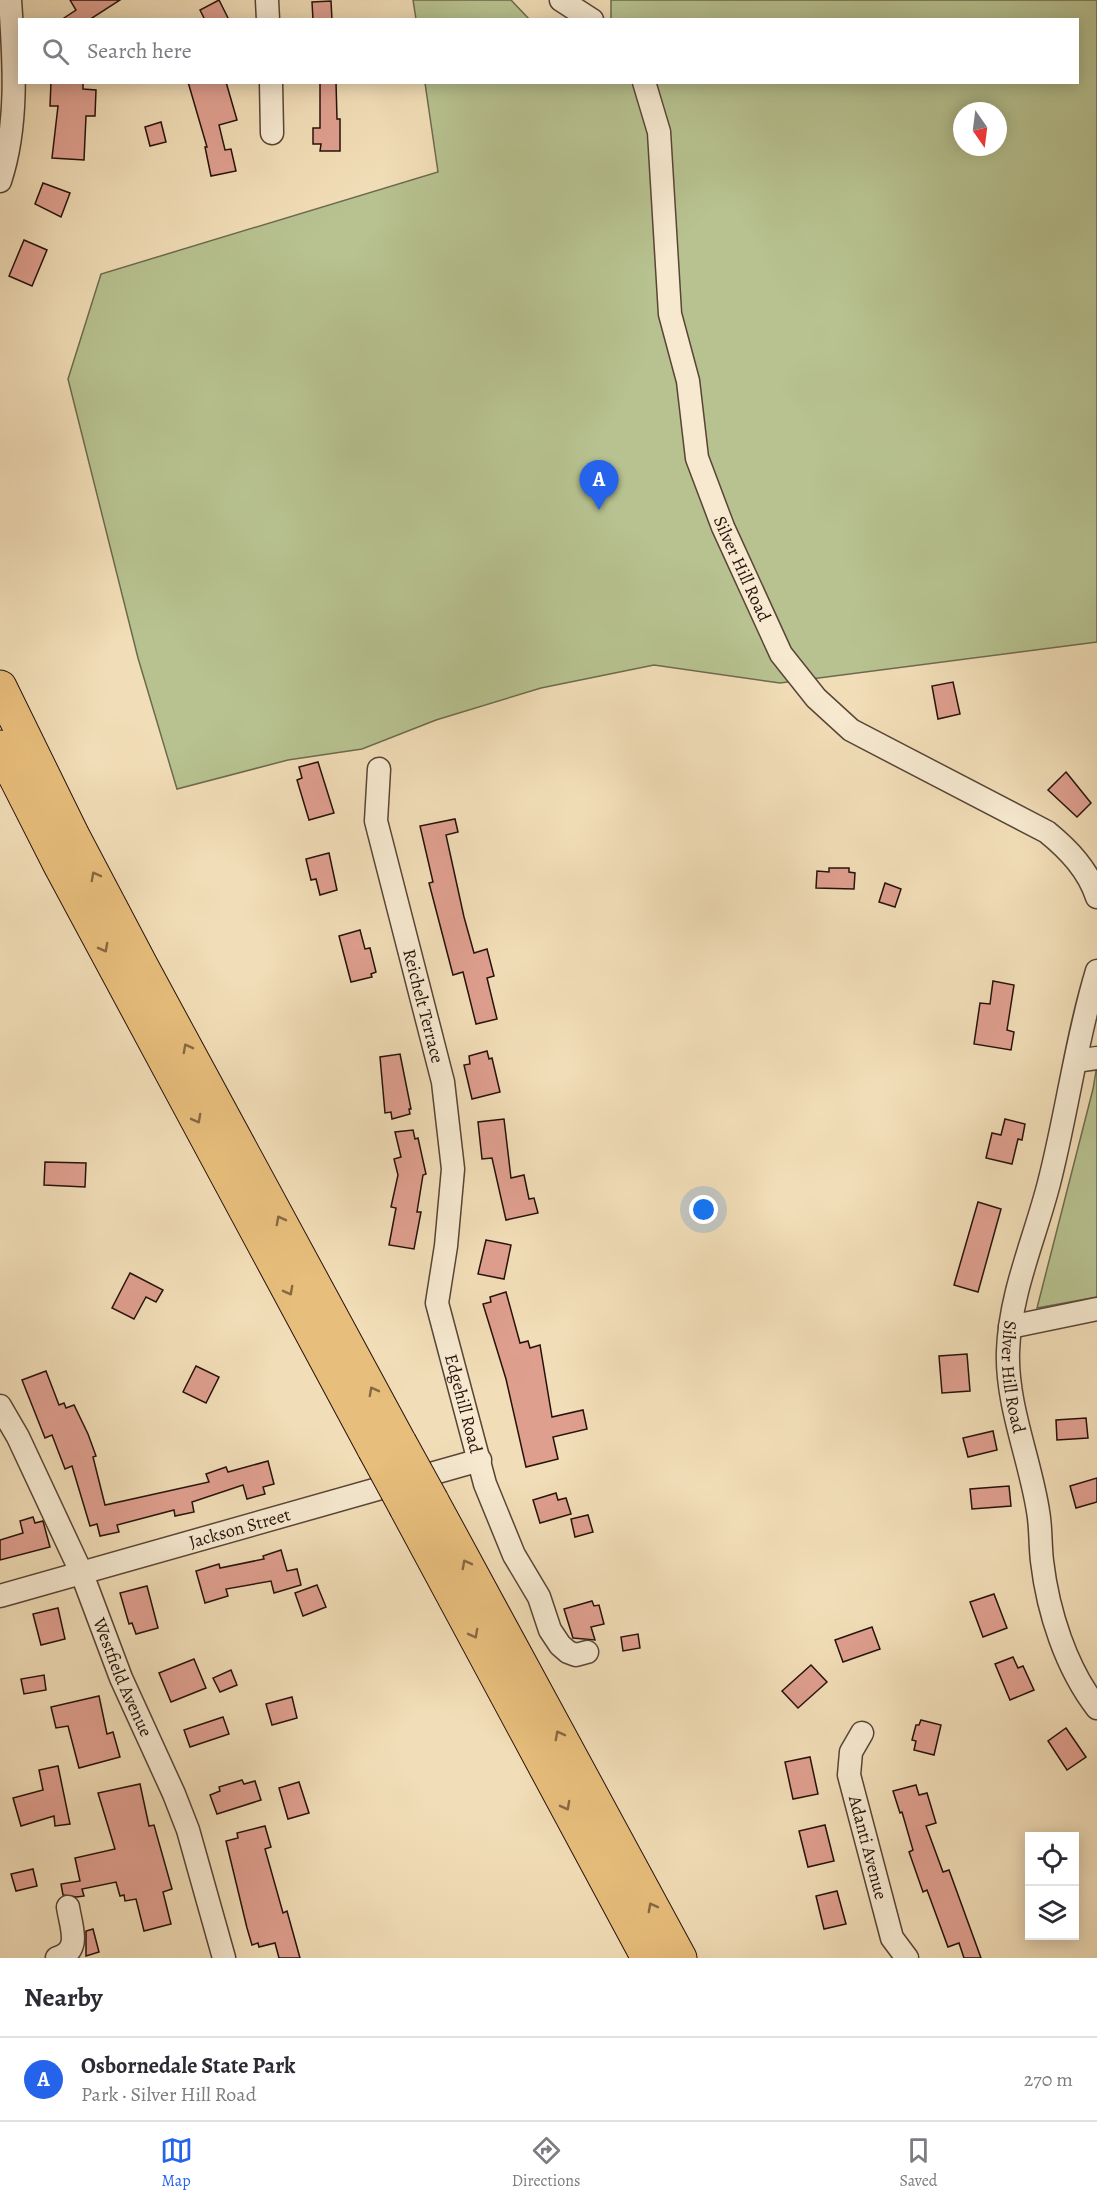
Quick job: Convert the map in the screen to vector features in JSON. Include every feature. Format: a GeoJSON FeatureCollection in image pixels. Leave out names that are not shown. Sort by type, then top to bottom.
{"type":"FeatureCollection","features":[{"type":"Feature","properties":{"kind":"highway"},"geometry":{"type":"LineString","coordinates":[[0,687],[94,876],[387,1446]]}},
{"type":"Feature","properties":{"kind":"highway"},"geometry":{"type":"LineString","coordinates":[[0,747],[61,867],[419,1505],[680,1958]]}},
{"type":"Feature","properties":{"kind":"highway"},"geometry":{"type":"LineString","coordinates":[[0,780],[61,867]]}},
{"type":"Feature","properties":{"kind":"highway"},"geometry":{"type":"LineString","coordinates":[[419,1505],[648,1958]]}},
{"type":"Feature","properties":{"kind":"street"},"geometry":{"type":"LineString","coordinates":[[0,181],[9,142],[14,78],[10,0]]}},
{"type":"Feature","properties":{"kind":"street"},"geometry":{"type":"LineString","coordinates":[[267,0],[268,18]]}},
{"type":"Feature","properties":{"kind":"street"},"geometry":{"type":"LineString","coordinates":[[561,0],[589,18]]}},
{"type":"Feature","properties":{"kind":"street"},"geometry":{"type":"LineString","coordinates":[[271,84],[272,133]]}},
{"type":"Feature","properties":{"kind":"street","name":"Silver Hill Road"},"geometry":{"type":"LineString","coordinates":[[645,84],[659,132],[670,314],[688,381],[697,458],[723,527],[781,654],[816,698],[851,730],[1047,832],[1067,849],[1085,871],[1097,897]]}},
{"type":"Feature","properties":{"kind":"street","name":"Reichelt Terrace"},"geometry":{"type":"LineString","coordinates":[[379,769],[376,821],[443,1082],[453,1170],[446,1246]]}},
{"type":"Feature","properties":{"kind":"street","name":"Silver Hill Road"},"geometry":{"type":"LineString","coordinates":[[1097,970],[1088,1002],[1087,1060],[1023,1267],[1010,1327],[1009,1373],[1039,1512],[1042,1561],[1048,1592],[1071,1666],[1084,1692],[1097,1708]]}},
{"type":"Feature","properties":{"kind":"street","name":"Edgehill Road"},"geometry":{"type":"LineString","coordinates":[[446,1246],[437,1303],[485,1484],[514,1555],[539,1597],[550,1630],[568,1652],[576,1655],[586,1652]]}},
{"type":"Feature","properties":{"kind":"street"},"geometry":{"type":"LineString","coordinates":[[1010,1327],[1097,1309]]}},
{"type":"Feature","properties":{"kind":"street","name":"Westfield Avenue"},"geometry":{"type":"LineString","coordinates":[[0,1406],[18,1437],[82,1574],[121,1678],[174,1794],[188,1830],[224,1958]]}},
{"type":"Feature","properties":{"kind":"street","name":"Jackson Street"},"geometry":{"type":"LineString","coordinates":[[0,1596],[480,1460]]}},
{"type":"Feature","properties":{"kind":"street","name":"Adanti Avenue"},"geometry":{"type":"LineString","coordinates":[[862,1733],[851,1752],[849,1775],[892,1938],[907,1958]]}},
{"type":"Feature","properties":{"kind":"street"},"geometry":{"type":"LineString","coordinates":[[57,1958],[67,1955],[74,1941],[68,1907]]}},
{"type":"Feature","properties":{"kind":"green space"},"geometry":{"type":"Polygon","coordinates":[[[413,0],[511,0],[528,18],[416,18],[413,0]]]}},
{"type":"Feature","properties":{"kind":"green space"},"geometry":{"type":"Polygon","coordinates":[[[611,0],[1097,0],[1097,642],[780,683],[654,665],[541,688],[436,720],[362,749],[288,760],[177,789],[138,658],[68,379],[101,274],[438,172],[425,84],[1079,84],[1079,18],[611,18],[611,0]]]}},
{"type":"Feature","properties":{"kind":"green space"},"geometry":{"type":"Polygon","coordinates":[[[1097,1065],[1097,1297],[1037,1308],[1093,1089],[1097,1065]]]}},
{"type":"Feature","properties":{"kind":"building"},"geometry":{"type":"Polygon","coordinates":[[[70,0],[120,0],[92,18],[64,18],[76,10],[70,0]]]}},
{"type":"Feature","properties":{"kind":"building"},"geometry":{"type":"Polygon","coordinates":[[[219,0],[228,18],[204,18],[200,10],[219,0]]]}},
{"type":"Feature","properties":{"kind":"building"},"geometry":{"type":"Polygon","coordinates":[[[331,1],[332,18],[313,18],[312,2],[331,1]]]}},
{"type":"Feature","properties":{"kind":"building"},"geometry":{"type":"Polygon","coordinates":[[[51,84],[83,84],[83,89],[96,90],[95,116],[86,116],[84,160],[52,158],[58,106],[50,106],[51,84]]]}},
{"type":"Feature","properties":{"kind":"building"},"geometry":{"type":"Polygon","coordinates":[[[189,84],[227,84],[237,120],[219,125],[225,150],[231,149],[236,171],[211,176],[205,147],[207,147],[189,84]]]}},
{"type":"Feature","properties":{"kind":"building"},"geometry":{"type":"Polygon","coordinates":[[[320,84],[336,84],[337,119],[340,119],[340,151],[320,151],[321,144],[313,144],[313,128],[320,128],[320,84]]]}},
{"type":"Feature","properties":{"kind":"building"},"geometry":{"type":"Polygon","coordinates":[[[161,122],[166,142],[150,146],[145,127],[161,122]]]}},
{"type":"Feature","properties":{"kind":"building"},"geometry":{"type":"Polygon","coordinates":[[[43,183],[70,193],[61,217],[35,204],[43,183]]]}},
{"type":"Feature","properties":{"kind":"building"},"geometry":{"type":"Polygon","coordinates":[[[24,240],[47,250],[32,286],[9,276],[24,240]]]}},
{"type":"Feature","properties":{"kind":"building"},"geometry":{"type":"Polygon","coordinates":[[[953,682],[960,714],[938,719],[932,686],[953,682]]]}},
{"type":"Feature","properties":{"kind":"building"},"geometry":{"type":"Polygon","coordinates":[[[318,762],[334,813],[309,820],[297,780],[302,778],[299,767],[318,762]]]}},
{"type":"Feature","properties":{"kind":"building"},"geometry":{"type":"Polygon","coordinates":[[[1066,772],[1091,803],[1077,817],[1048,790],[1066,772]]]}},
{"type":"Feature","properties":{"kind":"building"},"geometry":{"type":"Polygon","coordinates":[[[455,819],[458,832],[446,835],[464,917],[474,953],[487,949],[494,976],[487,978],[497,1019],[476,1024],[463,972],[453,975],[429,883],[433,882],[420,826],[455,819]]]}},
{"type":"Feature","properties":{"kind":"building"},"geometry":{"type":"Polygon","coordinates":[[[329,853],[337,890],[320,895],[316,879],[311,880],[306,859],[329,853]]]}},
{"type":"Feature","properties":{"kind":"building"},"geometry":{"type":"Polygon","coordinates":[[[829,868],[849,868],[849,872],[855,873],[854,889],[816,888],[817,871],[829,872],[829,868]]]}},
{"type":"Feature","properties":{"kind":"building"},"geometry":{"type":"Polygon","coordinates":[[[885,883],[901,889],[895,907],[879,902],[885,883]]]}},
{"type":"Feature","properties":{"kind":"building"},"geometry":{"type":"Polygon","coordinates":[[[360,930],[365,949],[370,948],[376,972],[371,974],[372,977],[351,982],[339,936],[360,930]]]}},
{"type":"Feature","properties":{"kind":"building"},"geometry":{"type":"Polygon","coordinates":[[[993,981],[1014,985],[1007,1030],[1014,1032],[1011,1050],[974,1044],[980,1003],[990,1004],[993,981]]]}},
{"type":"Feature","properties":{"kind":"building"},"geometry":{"type":"Polygon","coordinates":[[[487,1051],[489,1059],[492,1058],[500,1092],[472,1099],[464,1065],[470,1064],[469,1056],[487,1051]]]}},
{"type":"Feature","properties":{"kind":"building"},"geometry":{"type":"Polygon","coordinates":[[[400,1054],[411,1109],[409,1109],[410,1114],[392,1119],[391,1112],[385,1113],[380,1057],[400,1054]]]}},
{"type":"Feature","properties":{"kind":"building"},"geometry":{"type":"Polygon","coordinates":[[[504,1119],[511,1178],[524,1175],[529,1199],[534,1198],[538,1213],[506,1220],[492,1158],[482,1159],[478,1122],[504,1119]]]}},
{"type":"Feature","properties":{"kind":"building"},"geometry":{"type":"Polygon","coordinates":[[[1005,1119],[1025,1124],[1022,1140],[1018,1139],[1012,1164],[986,1158],[992,1133],[1001,1135],[1005,1119]]]}},
{"type":"Feature","properties":{"kind":"building"},"geometry":{"type":"Polygon","coordinates":[[[413,1130],[415,1139],[418,1138],[426,1174],[423,1175],[417,1212],[421,1212],[414,1249],[389,1245],[396,1208],[391,1207],[398,1175],[394,1159],[401,1157],[395,1132],[413,1130]]]}},
{"type":"Feature","properties":{"kind":"building"},"geometry":{"type":"Polygon","coordinates":[[[45,1162],[86,1163],[85,1187],[44,1185],[45,1162]]]}},
{"type":"Feature","properties":{"kind":"building"},"geometry":{"type":"Polygon","coordinates":[[[978,1202],[1001,1209],[978,1292],[954,1285],[978,1202]]]}},
{"type":"Feature","properties":{"kind":"building"},"geometry":{"type":"Polygon","coordinates":[[[486,1240],[511,1245],[504,1279],[478,1274],[486,1240]]]}},
{"type":"Feature","properties":{"kind":"building"},"geometry":{"type":"Polygon","coordinates":[[[130,1273],[163,1290],[156,1302],[146,1297],[134,1319],[112,1308],[130,1273]]]}},
{"type":"Feature","properties":{"kind":"building"},"geometry":{"type":"Polygon","coordinates":[[[506,1292],[520,1343],[528,1341],[530,1348],[540,1345],[552,1417],[583,1410],[587,1429],[553,1437],[558,1459],[526,1467],[506,1379],[483,1304],[491,1302],[490,1297],[506,1292]]]}},
{"type":"Feature","properties":{"kind":"building"},"geometry":{"type":"Polygon","coordinates":[[[967,1354],[970,1391],[942,1393],[939,1356],[967,1354]]]}},
{"type":"Feature","properties":{"kind":"building"},"geometry":{"type":"Polygon","coordinates":[[[196,1366],[219,1377],[206,1403],[183,1392],[196,1366]]]}},
{"type":"Feature","properties":{"kind":"building"},"geometry":{"type":"Polygon","coordinates":[[[46,1371],[59,1405],[64,1403],[66,1408],[74,1405],[88,1434],[96,1456],[93,1457],[105,1505],[209,1482],[206,1474],[226,1467],[228,1472],[268,1461],[274,1484],[263,1487],[265,1494],[247,1499],[243,1485],[192,1502],[194,1512],[175,1516],[174,1510],[117,1525],[119,1532],[100,1536],[97,1524],[90,1526],[72,1466],[65,1469],[52,1435],[45,1438],[22,1380],[46,1371]]]}},
{"type":"Feature","properties":{"kind":"building"},"geometry":{"type":"Polygon","coordinates":[[[1086,1418],[1088,1438],[1057,1440],[1056,1420],[1086,1418]]]}},
{"type":"Feature","properties":{"kind":"building"},"geometry":{"type":"Polygon","coordinates":[[[993,1431],[997,1450],[968,1457],[963,1438],[993,1431]]]}},
{"type":"Feature","properties":{"kind":"building"},"geometry":{"type":"Polygon","coordinates":[[[1097,1478],[1097,1502],[1076,1508],[1070,1486],[1097,1478]]]}},
{"type":"Feature","properties":{"kind":"building"},"geometry":{"type":"Polygon","coordinates":[[[1009,1486],[1011,1506],[972,1509],[970,1489],[1009,1486]]]}},
{"type":"Feature","properties":{"kind":"building"},"geometry":{"type":"Polygon","coordinates":[[[556,1493],[558,1500],[566,1498],[571,1514],[540,1523],[533,1500],[556,1493]]]}},
{"type":"Feature","properties":{"kind":"building"},"geometry":{"type":"Polygon","coordinates":[[[588,1515],[593,1532],[575,1537],[571,1519],[588,1515]]]}},
{"type":"Feature","properties":{"kind":"building"},"geometry":{"type":"Polygon","coordinates":[[[33,1517],[35,1523],[43,1521],[50,1547],[0,1560],[0,1540],[23,1533],[20,1521],[33,1517]]]}},
{"type":"Feature","properties":{"kind":"building"},"geometry":{"type":"Polygon","coordinates":[[[281,1550],[287,1571],[297,1569],[301,1585],[274,1593],[271,1581],[226,1589],[228,1596],[205,1603],[196,1571],[219,1564],[220,1568],[264,1559],[263,1556],[281,1550]]]}},
{"type":"Feature","properties":{"kind":"building"},"geometry":{"type":"Polygon","coordinates":[[[317,1585],[326,1607],[303,1616],[295,1593],[317,1585]]]}},
{"type":"Feature","properties":{"kind":"building"},"geometry":{"type":"Polygon","coordinates":[[[147,1586],[158,1628],[136,1634],[132,1623],[129,1624],[120,1593],[147,1586]]]}},
{"type":"Feature","properties":{"kind":"building"},"geometry":{"type":"Polygon","coordinates":[[[994,1594],[1007,1628],[983,1637],[970,1602],[994,1594]]]}},
{"type":"Feature","properties":{"kind":"building"},"geometry":{"type":"Polygon","coordinates":[[[592,1601],[594,1606],[599,1605],[604,1624],[591,1627],[595,1640],[573,1638],[564,1609],[592,1601]]]}},
{"type":"Feature","properties":{"kind":"building"},"geometry":{"type":"Polygon","coordinates":[[[58,1608],[65,1639],[41,1645],[33,1614],[58,1608]]]}},
{"type":"Feature","properties":{"kind":"building"},"geometry":{"type":"Polygon","coordinates":[[[872,1627],[880,1649],[843,1662],[835,1640],[872,1627]]]}},
{"type":"Feature","properties":{"kind":"building"},"geometry":{"type":"Polygon","coordinates":[[[638,1634],[640,1648],[623,1651],[621,1637],[638,1634]]]}},
{"type":"Feature","properties":{"kind":"building"},"geometry":{"type":"Polygon","coordinates":[[[1013,1657],[1018,1668],[1023,1666],[1034,1690],[1010,1700],[995,1664],[1013,1657]]]}},
{"type":"Feature","properties":{"kind":"building"},"geometry":{"type":"Polygon","coordinates":[[[194,1659],[206,1688],[171,1702],[159,1673],[194,1659]]]}},
{"type":"Feature","properties":{"kind":"building"},"geometry":{"type":"Polygon","coordinates":[[[811,1665],[827,1682],[798,1708],[782,1691],[811,1665]]]}},
{"type":"Feature","properties":{"kind":"building"},"geometry":{"type":"Polygon","coordinates":[[[231,1670],[237,1685],[220,1692],[213,1678],[231,1670]]]}},
{"type":"Feature","properties":{"kind":"building"},"geometry":{"type":"Polygon","coordinates":[[[44,1675],[46,1690],[24,1694],[21,1679],[44,1675]]]}},
{"type":"Feature","properties":{"kind":"building"},"geometry":{"type":"Polygon","coordinates":[[[99,1696],[107,1734],[113,1732],[120,1757],[79,1768],[68,1726],[56,1728],[51,1707],[99,1696]]]}},
{"type":"Feature","properties":{"kind":"building"},"geometry":{"type":"Polygon","coordinates":[[[292,1697],[297,1718],[272,1725],[266,1704],[292,1697]]]}},
{"type":"Feature","properties":{"kind":"building"},"geometry":{"type":"Polygon","coordinates":[[[223,1717],[229,1734],[190,1747],[184,1730],[223,1717]]]}},
{"type":"Feature","properties":{"kind":"building"},"geometry":{"type":"Polygon","coordinates":[[[921,1720],[941,1725],[934,1755],[914,1750],[916,1741],[912,1740],[916,1725],[919,1725],[921,1720]]]}},
{"type":"Feature","properties":{"kind":"building"},"geometry":{"type":"Polygon","coordinates":[[[1066,1728],[1086,1757],[1067,1770],[1048,1741],[1066,1728]]]}},
{"type":"Feature","properties":{"kind":"building"},"geometry":{"type":"Polygon","coordinates":[[[810,1757],[818,1794],[793,1799],[785,1762],[810,1757]]]}},
{"type":"Feature","properties":{"kind":"building"},"geometry":{"type":"Polygon","coordinates":[[[58,1766],[70,1824],[55,1826],[54,1816],[21,1826],[13,1798],[43,1790],[39,1770],[58,1766]]]}},
{"type":"Feature","properties":{"kind":"building"},"geometry":{"type":"Polygon","coordinates":[[[242,1780],[244,1784],[255,1781],[261,1800],[217,1814],[210,1795],[220,1791],[219,1787],[242,1780]]]}},
{"type":"Feature","properties":{"kind":"building"},"geometry":{"type":"Polygon","coordinates":[[[299,1782],[309,1813],[288,1819],[279,1788],[299,1782]]]}},
{"type":"Feature","properties":{"kind":"building"},"geometry":{"type":"Polygon","coordinates":[[[140,1784],[149,1826],[154,1825],[172,1889],[163,1892],[171,1924],[144,1931],[136,1899],[125,1901],[124,1895],[120,1896],[116,1882],[82,1889],[84,1896],[77,1897],[63,1895],[61,1884],[80,1881],[75,1858],[115,1849],[98,1793],[140,1784]]]}},
{"type":"Feature","properties":{"kind":"building"},"geometry":{"type":"Polygon","coordinates":[[[916,1785],[919,1795],[927,1793],[936,1823],[926,1826],[943,1872],[949,1870],[981,1958],[964,1958],[959,1943],[948,1947],[927,1890],[923,1892],[909,1852],[913,1850],[902,1812],[900,1813],[893,1791],[916,1785]]]}},
{"type":"Feature","properties":{"kind":"building"},"geometry":{"type":"Polygon","coordinates":[[[825,1825],[834,1861],[808,1867],[799,1831],[825,1825]]]}},
{"type":"Feature","properties":{"kind":"building"},"geometry":{"type":"Polygon","coordinates":[[[265,1826],[271,1847],[265,1849],[283,1913],[287,1911],[300,1958],[279,1958],[275,1943],[259,1947],[258,1943],[252,1945],[247,1928],[226,1841],[238,1838],[237,1833],[265,1826]]]}},
{"type":"Feature","properties":{"kind":"building"},"geometry":{"type":"Polygon","coordinates":[[[33,1869],[37,1886],[16,1891],[11,1874],[33,1869]]]}},
{"type":"Feature","properties":{"kind":"building"},"geometry":{"type":"Polygon","coordinates":[[[837,1891],[846,1924],[824,1929],[816,1896],[837,1891]]]}},
{"type":"Feature","properties":{"kind":"building"},"geometry":{"type":"Polygon","coordinates":[[[93,1929],[99,1952],[86,1956],[86,1931],[93,1929]]]}},
{"type":"Feature","properties":{"kind":"place","name":"Osbornedale State Park"},"geometry":{"type":"Point","coordinates":[599,510]}}]}
